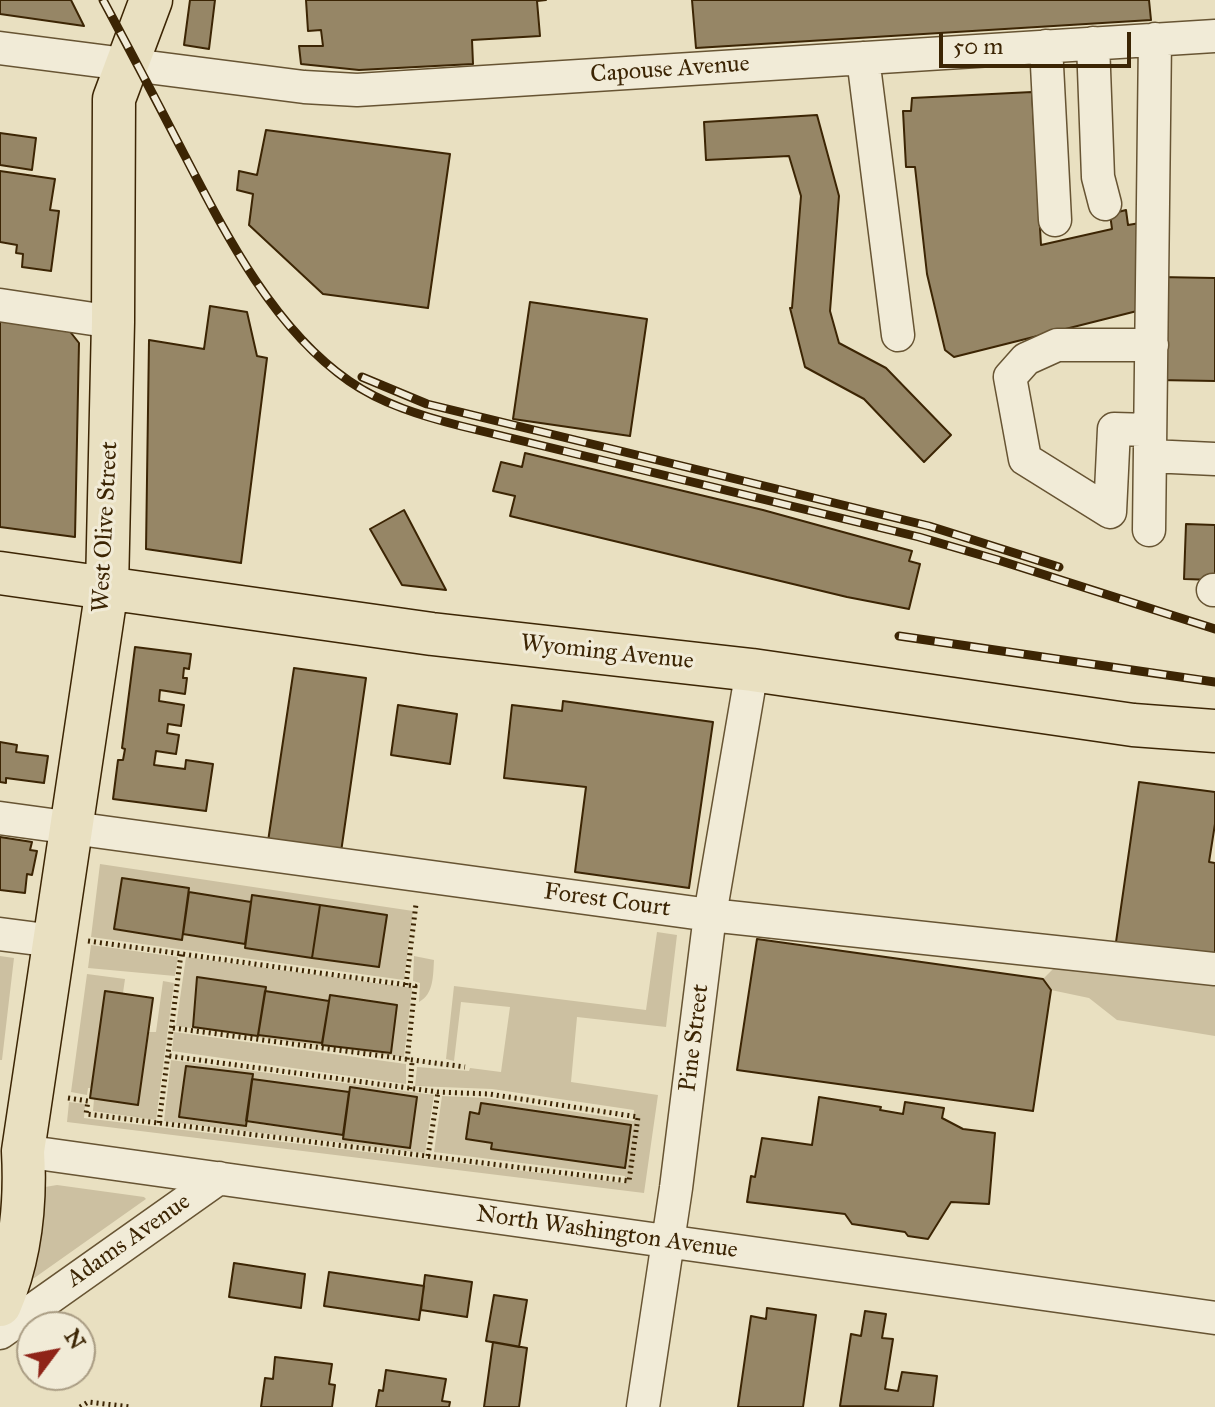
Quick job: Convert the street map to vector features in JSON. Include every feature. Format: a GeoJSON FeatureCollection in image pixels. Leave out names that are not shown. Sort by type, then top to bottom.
{"type":"FeatureCollection","features":[{"type":"Feature","properties":{"kind":"main road","name":"West Olive Street"},"geometry":{"type":"LineString","coordinates":[[0,1305],[14,1269],[25,1190],[12,1149],[71,941],[71,828],[107,588],[114,99],[151,0]]}},
{"type":"Feature","properties":{"kind":"main road","name":"Wyoming Avenue"},"geometry":{"type":"LineString","coordinates":[[0,573],[432,634],[752,670],[1133,725],[1215,731]]}},
{"type":"Feature","properties":{"kind":"street","name":"Capouse Avenue"},"geometry":{"type":"LineString","coordinates":[[0,48],[304,87],[357,90],[1215,36]]}},
{"type":"Feature","properties":{"kind":"street"},"geometry":{"type":"LineString","coordinates":[[1149,530],[1155,39]]}},
{"type":"Feature","properties":{"kind":"street"},"geometry":{"type":"LineString","coordinates":[[1093,43],[1098,177],[1105,204]]}},
{"type":"Feature","properties":{"kind":"street"},"geometry":{"type":"LineString","coordinates":[[1046,46],[1055,220]]}},
{"type":"Feature","properties":{"kind":"street"},"geometry":{"type":"LineString","coordinates":[[863,58],[898,335]]}},
{"type":"Feature","properties":{"kind":"street"},"geometry":{"type":"LineString","coordinates":[[0,305],[113,322]]}},
{"type":"Feature","properties":{"kind":"street"},"geometry":{"type":"LineString","coordinates":[[1152,345],[1057,345],[1026,359],[1010,377],[1025,459],[1110,512],[1114,429],[1150,443],[1215,459]]}},
{"type":"Feature","properties":{"kind":"street","name":"Pine Street"},"geometry":{"type":"LineString","coordinates":[[643,1407],[678,1173],[710,915],[752,670]]}},
{"type":"Feature","properties":{"kind":"street","name":"Forest Court"},"geometry":{"type":"LineString","coordinates":[[0,818],[710,915],[1215,969]]}},
{"type":"Feature","properties":{"kind":"street"},"geometry":{"type":"LineString","coordinates":[[0,934],[71,941]]}},
{"type":"Feature","properties":{"kind":"street","name":"North Washington Avenue"},"geometry":{"type":"LineString","coordinates":[[12,1149],[1215,1318]]}},
{"type":"Feature","properties":{"kind":"street","name":"Adams Avenue"},"geometry":{"type":"LineString","coordinates":[[0,1333],[219,1178]]}},
{"type":"Feature","properties":{"kind":"path"},"geometry":{"type":"LineString","coordinates":[[401,902],[416,904],[406,985]]}},
{"type":"Feature","properties":{"kind":"path"},"geometry":{"type":"LineString","coordinates":[[71,941],[415,986],[410,1089]]}},
{"type":"Feature","properties":{"kind":"path"},"geometry":{"type":"LineString","coordinates":[[159,1123],[181,954]]}},
{"type":"Feature","properties":{"kind":"path"},"geometry":{"type":"LineString","coordinates":[[173,1028],[465,1067]]}},
{"type":"Feature","properties":{"kind":"path"},"geometry":{"type":"LineString","coordinates":[[68,1098],[88,1101],[86,1114],[629,1181],[638,1117],[489,1094],[410,1089],[169,1056]]}},
{"type":"Feature","properties":{"kind":"path"},"geometry":{"type":"LineString","coordinates":[[428,1156],[438,1092]]}},
{"type":"Feature","properties":{"kind":"path"},"geometry":{"type":"LineString","coordinates":[[80,1407],[88,1402],[131,1407]]}},
{"type":"Feature","properties":{"kind":"shaded area"},"geometry":{"type":"Polygon","coordinates":[[[100,864],[413,911],[404,980],[91,937],[100,864]],[[122,878],[115,929],[181,940],[183,934],[245,944],[245,948],[312,958],[387,915],[253,895],[251,902],[189,892],[189,888],[122,878]]]}},
{"type":"Feature","properties":{"kind":"shaded area"},"geometry":{"type":"Polygon","coordinates":[[[657,932],[677,935],[666,1027],[577,1017],[571,1082],[658,1095],[644,1193],[67,1122],[69,1102],[85,1104],[84,1118],[624,1183],[625,1176],[434,1152],[442,1096],[487,1098],[634,1121],[634,1110],[492,1089],[415,1086],[417,1067],[501,1072],[510,1007],[461,1002],[454,1061],[446,1059],[454,986],[646,1010],[657,932]],[[481,1103],[479,1114],[470,1113],[466,1138],[492,1143],[492,1149],[624,1167],[489,1106],[481,1103]]]}},
{"type":"Feature","properties":{"kind":"shaded area"},"geometry":{"type":"Polygon","coordinates":[[[91,945],[178,957],[175,976],[88,968],[91,945]]]}},
{"type":"Feature","properties":{"kind":"shaded area"},"geometry":{"type":"Polygon","coordinates":[[[0,956],[14,958],[2,1060],[0,1060],[0,956]]]}},
{"type":"Feature","properties":{"kind":"shaded area"},"geometry":{"type":"Polygon","coordinates":[[[414,956],[434,960],[430,989],[419,1002],[420,983],[413,981],[414,956]]]}},
{"type":"Feature","properties":{"kind":"shaded area"},"geometry":{"type":"Polygon","coordinates":[[[186,957],[412,988],[404,1057],[176,1026],[186,957]],[[197,978],[193,1027],[391,1052],[396,1005],[330,995],[329,1001],[265,991],[265,987],[197,978]]]}},
{"type":"Feature","properties":{"kind":"shaded area"},"geometry":{"type":"Polygon","coordinates":[[[1070,968],[1215,985],[1215,1036],[1117,1020],[1089,998],[1051,990],[1043,979],[1053,969],[1070,968]]]}},
{"type":"Feature","properties":{"kind":"shaded area"},"geometry":{"type":"Polygon","coordinates":[[[87,974],[125,979],[123,993],[105,991],[91,1088],[88,1088],[87,1095],[71,1092],[87,974]]]}},
{"type":"Feature","properties":{"kind":"shaded area"},"geometry":{"type":"Polygon","coordinates":[[[163,981],[174,983],[156,1120],[93,1111],[94,1099],[138,1105],[149,1032],[156,1032],[163,981]]]}},
{"type":"Feature","properties":{"kind":"shaded area"},"geometry":{"type":"Polygon","coordinates":[[[174,1032],[406,1064],[406,1084],[172,1051],[174,1032]]]}},
{"type":"Feature","properties":{"kind":"shaded area"},"geometry":{"type":"Polygon","coordinates":[[[171,1060],[434,1095],[425,1153],[164,1121],[171,1060]],[[186,1066],[180,1117],[245,1126],[246,1122],[410,1147],[417,1097],[351,1087],[349,1092],[252,1079],[252,1074],[186,1066]]]}},
{"type":"Feature","properties":{"kind":"shaded area"},"geometry":{"type":"Polygon","coordinates":[[[57,1185],[146,1199],[30,1281],[39,1197],[45,1187],[57,1185]]]}},
{"type":"Feature","properties":{"kind":"building"},"geometry":{"type":"Polygon","coordinates":[[[0,0],[71,0],[84,26],[0,14],[0,0]]]}},
{"type":"Feature","properties":{"kind":"building"},"geometry":{"type":"Polygon","coordinates":[[[190,0],[215,0],[209,49],[184,45],[190,0]]]}},
{"type":"Feature","properties":{"kind":"building"},"geometry":{"type":"Polygon","coordinates":[[[306,0],[546,0],[537,1],[540,36],[472,40],[473,64],[359,70],[301,64],[299,46],[323,46],[321,30],[308,31],[306,0]]]}},
{"type":"Feature","properties":{"kind":"building"},"geometry":{"type":"Polygon","coordinates":[[[692,0],[1149,0],[1151,20],[696,48],[692,0]]]}},
{"type":"Feature","properties":{"kind":"building"},"geometry":{"type":"Polygon","coordinates":[[[1032,92],[1041,245],[1112,229],[1110,214],[1126,210],[1128,225],[1140,223],[1145,309],[954,357],[945,350],[927,274],[915,167],[906,167],[903,111],[911,111],[912,98],[1032,92]]]}},
{"type":"Feature","properties":{"kind":"building"},"geometry":{"type":"Polygon","coordinates":[[[817,115],[839,196],[830,311],[839,343],[886,368],[951,435],[924,462],[864,399],[805,367],[790,308],[801,196],[789,156],[706,160],[704,122],[817,115]]]}},
{"type":"Feature","properties":{"kind":"building"},"geometry":{"type":"Polygon","coordinates":[[[266,130],[450,154],[428,308],[323,294],[249,225],[253,194],[237,190],[239,171],[257,175],[266,130]]]}},
{"type":"Feature","properties":{"kind":"building"},"geometry":{"type":"Polygon","coordinates":[[[0,133],[36,138],[32,170],[0,165],[0,133]]]}},
{"type":"Feature","properties":{"kind":"building"},"geometry":{"type":"Polygon","coordinates":[[[0,171],[55,179],[50,210],[59,211],[51,271],[22,267],[23,254],[16,253],[17,245],[0,242],[0,171]]]}},
{"type":"Feature","properties":{"kind":"building"},"geometry":{"type":"Polygon","coordinates":[[[1159,277],[1215,278],[1215,381],[1157,380],[1159,277]]]}},
{"type":"Feature","properties":{"kind":"building"},"geometry":{"type":"Polygon","coordinates":[[[530,302],[647,319],[630,436],[513,419],[530,302]]]}},
{"type":"Feature","properties":{"kind":"building"},"geometry":{"type":"Polygon","coordinates":[[[210,306],[247,312],[257,356],[267,358],[241,563],[146,549],[149,340],[204,349],[210,306]]]}},
{"type":"Feature","properties":{"kind":"building"},"geometry":{"type":"Polygon","coordinates":[[[0,319],[68,329],[79,343],[75,537],[0,527],[0,319]]]}},
{"type":"Feature","properties":{"kind":"building"},"geometry":{"type":"Polygon","coordinates":[[[525,453],[763,510],[912,551],[909,561],[920,564],[909,609],[510,516],[515,496],[493,491],[501,462],[522,467],[525,453]]]}},
{"type":"Feature","properties":{"kind":"building"},"geometry":{"type":"Polygon","coordinates":[[[404,510],[446,590],[402,585],[370,529],[404,510]]]}},
{"type":"Feature","properties":{"kind":"building"},"geometry":{"type":"Polygon","coordinates":[[[1186,524],[1215,525],[1215,580],[1184,579],[1186,524]]]}},
{"type":"Feature","properties":{"kind":"building"},"geometry":{"type":"Polygon","coordinates":[[[135,647],[191,654],[189,669],[184,668],[183,678],[187,678],[185,694],[160,690],[159,701],[184,705],[181,726],[168,724],[167,733],[179,735],[176,754],[156,751],[154,765],[185,769],[186,760],[213,764],[206,811],[113,799],[118,760],[123,760],[125,749],[122,748],[135,647]]]}},
{"type":"Feature","properties":{"kind":"building"},"geometry":{"type":"Polygon","coordinates":[[[294,668],[366,678],[340,859],[267,848],[294,668]]]}},
{"type":"Feature","properties":{"kind":"building"},"geometry":{"type":"Polygon","coordinates":[[[563,701],[713,722],[689,888],[575,872],[586,787],[504,778],[512,705],[562,711],[563,701]]]}},
{"type":"Feature","properties":{"kind":"building"},"geometry":{"type":"Polygon","coordinates":[[[398,705],[457,714],[450,764],[391,755],[398,705]]]}},
{"type":"Feature","properties":{"kind":"building"},"geometry":{"type":"Polygon","coordinates":[[[0,742],[17,745],[16,752],[48,756],[44,783],[6,778],[6,783],[0,782],[0,742]]]}},
{"type":"Feature","properties":{"kind":"building"},"geometry":{"type":"Polygon","coordinates":[[[1139,782],[1215,792],[1215,824],[1209,862],[1215,863],[1215,962],[1115,949],[1139,782]]]}},
{"type":"Feature","properties":{"kind":"building"},"geometry":{"type":"Polygon","coordinates":[[[0,837],[32,842],[30,850],[37,851],[32,875],[27,874],[25,893],[0,890],[0,837]]]}},
{"type":"Feature","properties":{"kind":"building"},"geometry":{"type":"Polygon","coordinates":[[[122,878],[189,888],[182,940],[114,929],[122,878]]]}},
{"type":"Feature","properties":{"kind":"building"},"geometry":{"type":"Polygon","coordinates":[[[189,892],[251,902],[245,944],[183,934],[189,892]]]}},
{"type":"Feature","properties":{"kind":"building"},"geometry":{"type":"Polygon","coordinates":[[[252,895],[320,905],[312,958],[245,948],[252,895]]]}},
{"type":"Feature","properties":{"kind":"building"},"geometry":{"type":"Polygon","coordinates":[[[320,905],[387,915],[379,967],[312,958],[320,905]]]}},
{"type":"Feature","properties":{"kind":"building"},"geometry":{"type":"Polygon","coordinates":[[[757,939],[1043,979],[1051,990],[1033,1111],[737,1070],[757,939]]]}},
{"type":"Feature","properties":{"kind":"building"},"geometry":{"type":"Polygon","coordinates":[[[197,977],[266,987],[258,1036],[193,1027],[197,977]]]}},
{"type":"Feature","properties":{"kind":"building"},"geometry":{"type":"Polygon","coordinates":[[[105,991],[153,998],[138,1105],[90,1098],[105,991]]]}},
{"type":"Feature","properties":{"kind":"building"},"geometry":{"type":"Polygon","coordinates":[[[265,991],[329,1001],[322,1043],[258,1035],[265,991]]]}},
{"type":"Feature","properties":{"kind":"building"},"geometry":{"type":"Polygon","coordinates":[[[330,995],[397,1005],[391,1053],[322,1045],[330,995]]]}},
{"type":"Feature","properties":{"kind":"building"},"geometry":{"type":"Polygon","coordinates":[[[186,1066],[253,1074],[246,1126],[179,1117],[186,1066]]]}},
{"type":"Feature","properties":{"kind":"building"},"geometry":{"type":"Polygon","coordinates":[[[252,1079],[349,1092],[343,1135],[246,1121],[252,1079]]]}},
{"type":"Feature","properties":{"kind":"building"},"geometry":{"type":"Polygon","coordinates":[[[350,1087],[417,1097],[410,1148],[343,1139],[350,1087]]]}},
{"type":"Feature","properties":{"kind":"building"},"geometry":{"type":"Polygon","coordinates":[[[819,1097],[881,1107],[880,1110],[903,1114],[905,1102],[944,1108],[942,1118],[963,1129],[995,1133],[989,1204],[951,1202],[928,1239],[908,1236],[905,1232],[852,1224],[845,1214],[747,1202],[762,1138],[812,1145],[819,1097]]]}},
{"type":"Feature","properties":{"kind":"building"},"geometry":{"type":"Polygon","coordinates":[[[481,1103],[631,1125],[625,1168],[491,1149],[492,1143],[466,1139],[470,1112],[479,1114],[481,1103]]]}},
{"type":"Feature","properties":{"kind":"building"},"geometry":{"type":"Polygon","coordinates":[[[234,1263],[305,1274],[301,1308],[229,1297],[234,1263]]]}},
{"type":"Feature","properties":{"kind":"building"},"geometry":{"type":"Polygon","coordinates":[[[329,1272],[424,1286],[419,1320],[324,1306],[329,1272]]]}},
{"type":"Feature","properties":{"kind":"building"},"geometry":{"type":"Polygon","coordinates":[[[425,1275],[472,1282],[467,1317],[421,1310],[425,1275]]]}},
{"type":"Feature","properties":{"kind":"building"},"geometry":{"type":"Polygon","coordinates":[[[494,1295],[527,1300],[519,1347],[486,1341],[494,1295]]]}},
{"type":"Feature","properties":{"kind":"building"},"geometry":{"type":"Polygon","coordinates":[[[767,1308],[816,1315],[803,1407],[738,1407],[751,1316],[766,1319],[767,1308]]]}},
{"type":"Feature","properties":{"kind":"building"},"geometry":{"type":"Polygon","coordinates":[[[865,1311],[886,1314],[882,1338],[893,1339],[885,1389],[898,1391],[902,1372],[937,1376],[933,1407],[840,1406],[851,1334],[861,1336],[865,1311]]]}},
{"type":"Feature","properties":{"kind":"building"},"geometry":{"type":"Polygon","coordinates":[[[493,1342],[527,1348],[519,1407],[484,1407],[493,1342]]]}},
{"type":"Feature","properties":{"kind":"building"},"geometry":{"type":"Polygon","coordinates":[[[275,1357],[332,1364],[329,1384],[335,1385],[332,1407],[261,1407],[265,1378],[273,1379],[275,1357]]]}},
{"type":"Feature","properties":{"kind":"building"},"geometry":{"type":"Polygon","coordinates":[[[386,1370],[446,1379],[442,1401],[450,1402],[449,1407],[376,1407],[379,1390],[383,1391],[386,1370]]]}},
{"type":"Feature","properties":{"kind":"railway"},"geometry":{"type":"LineString","coordinates":[[103,0],[217,217],[254,279],[275,308],[322,360],[362,389],[403,408],[446,422],[919,537],[1215,629]]}},
{"type":"Feature","properties":{"kind":"railway"},"geometry":{"type":"LineString","coordinates":[[362,377],[427,404],[929,526],[1059,567]]}},
{"type":"Feature","properties":{"kind":"railway"},"geometry":{"type":"LineString","coordinates":[[899,636],[1215,682]]}}]}
